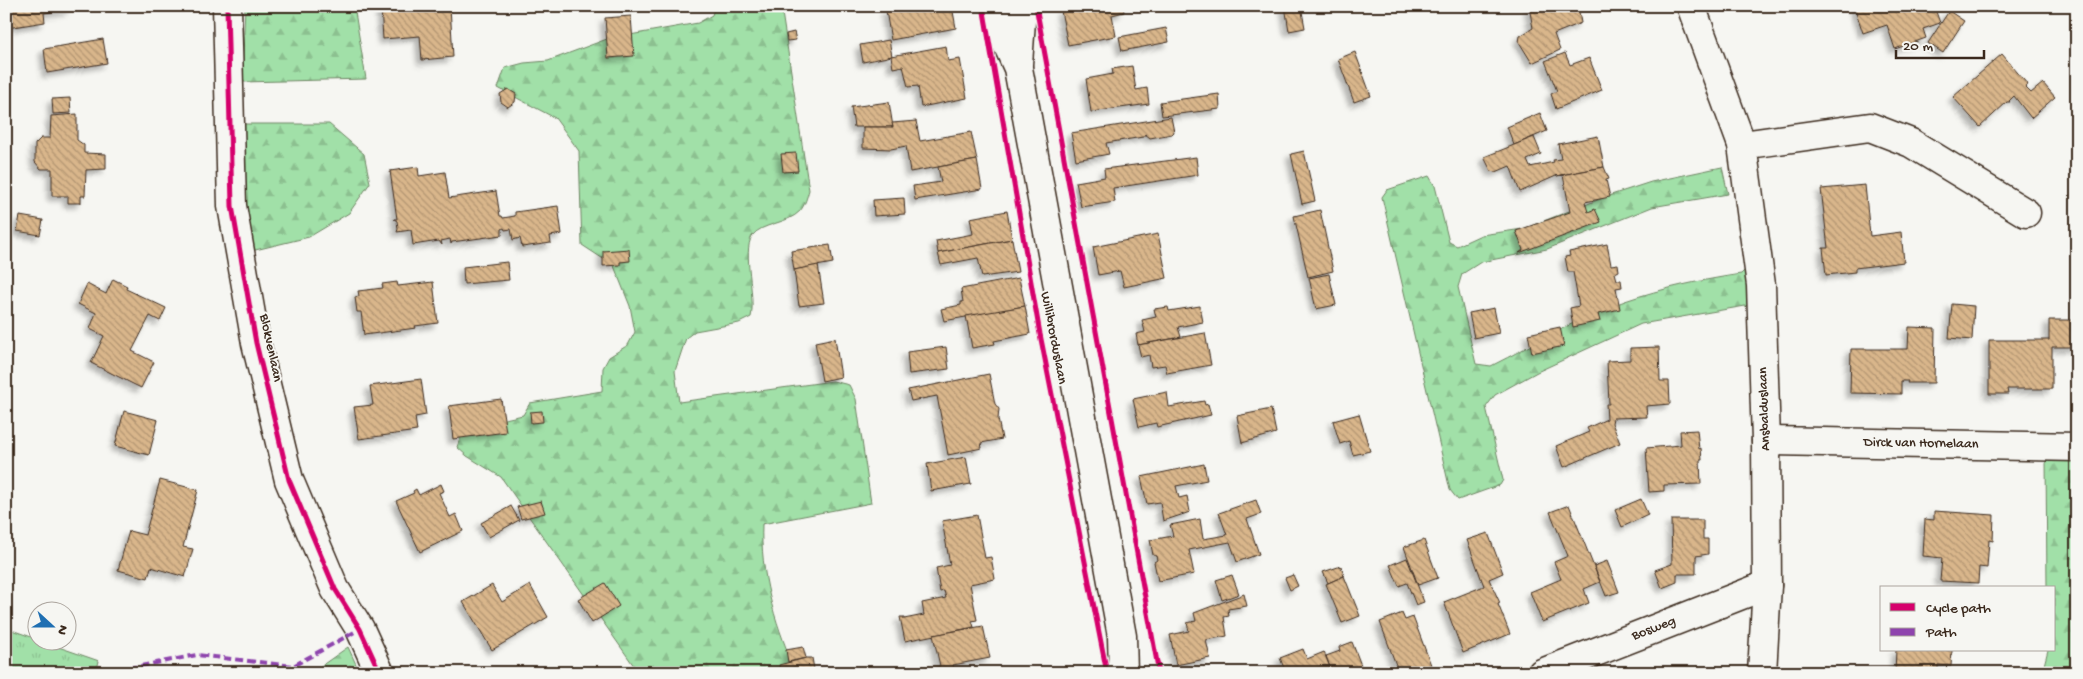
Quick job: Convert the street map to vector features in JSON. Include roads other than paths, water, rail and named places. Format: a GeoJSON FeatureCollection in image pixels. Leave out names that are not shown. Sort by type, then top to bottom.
{"type":"FeatureCollection","features":[{"type":"Feature","properties":{"kind":"street","name":"Blokvenlaan"},"geometry":{"type":"LineString","coordinates":[[227,6],[232,206],[256,343],[289,480],[335,588],[360,629],[380,673]]}},
{"type":"Feature","properties":{"kind":"street","name":"Willibrorduslaan"},"geometry":{"type":"LineString","coordinates":[[996,6],[999,26],[1018,68],[1122,636],[1123,673]]}},
{"type":"Feature","properties":{"kind":"street","name":"Willibrorduslaan"},"geometry":{"type":"LineString","coordinates":[[1018,68],[1022,6]]}},
{"type":"Feature","properties":{"kind":"street","name":"Ansbalduslaan"},"geometry":{"type":"LineString","coordinates":[[1691,6],[1742,145],[1760,285],[1766,441],[1766,584],[1762,673]]}},
{"type":"Feature","properties":{"kind":"street"},"geometry":{"type":"LineString","coordinates":[[1742,145],[1870,127],[1911,143],[2026,213]]}},
{"type":"Feature","properties":{"kind":"street","name":"Dirck van Hornelaan"},"geometry":{"type":"LineString","coordinates":[[1766,441],[2077,447]]}},
{"type":"Feature","properties":{"kind":"street","name":"Bosweg"},"geometry":{"type":"LineString","coordinates":[[1542,673],[1766,584]]}},
{"type":"Feature","properties":{"kind":"street","name":"Willibrorduslaan"},"geometry":{"type":"LineString","coordinates":[[1122,636],[1136,673]]}}]}
